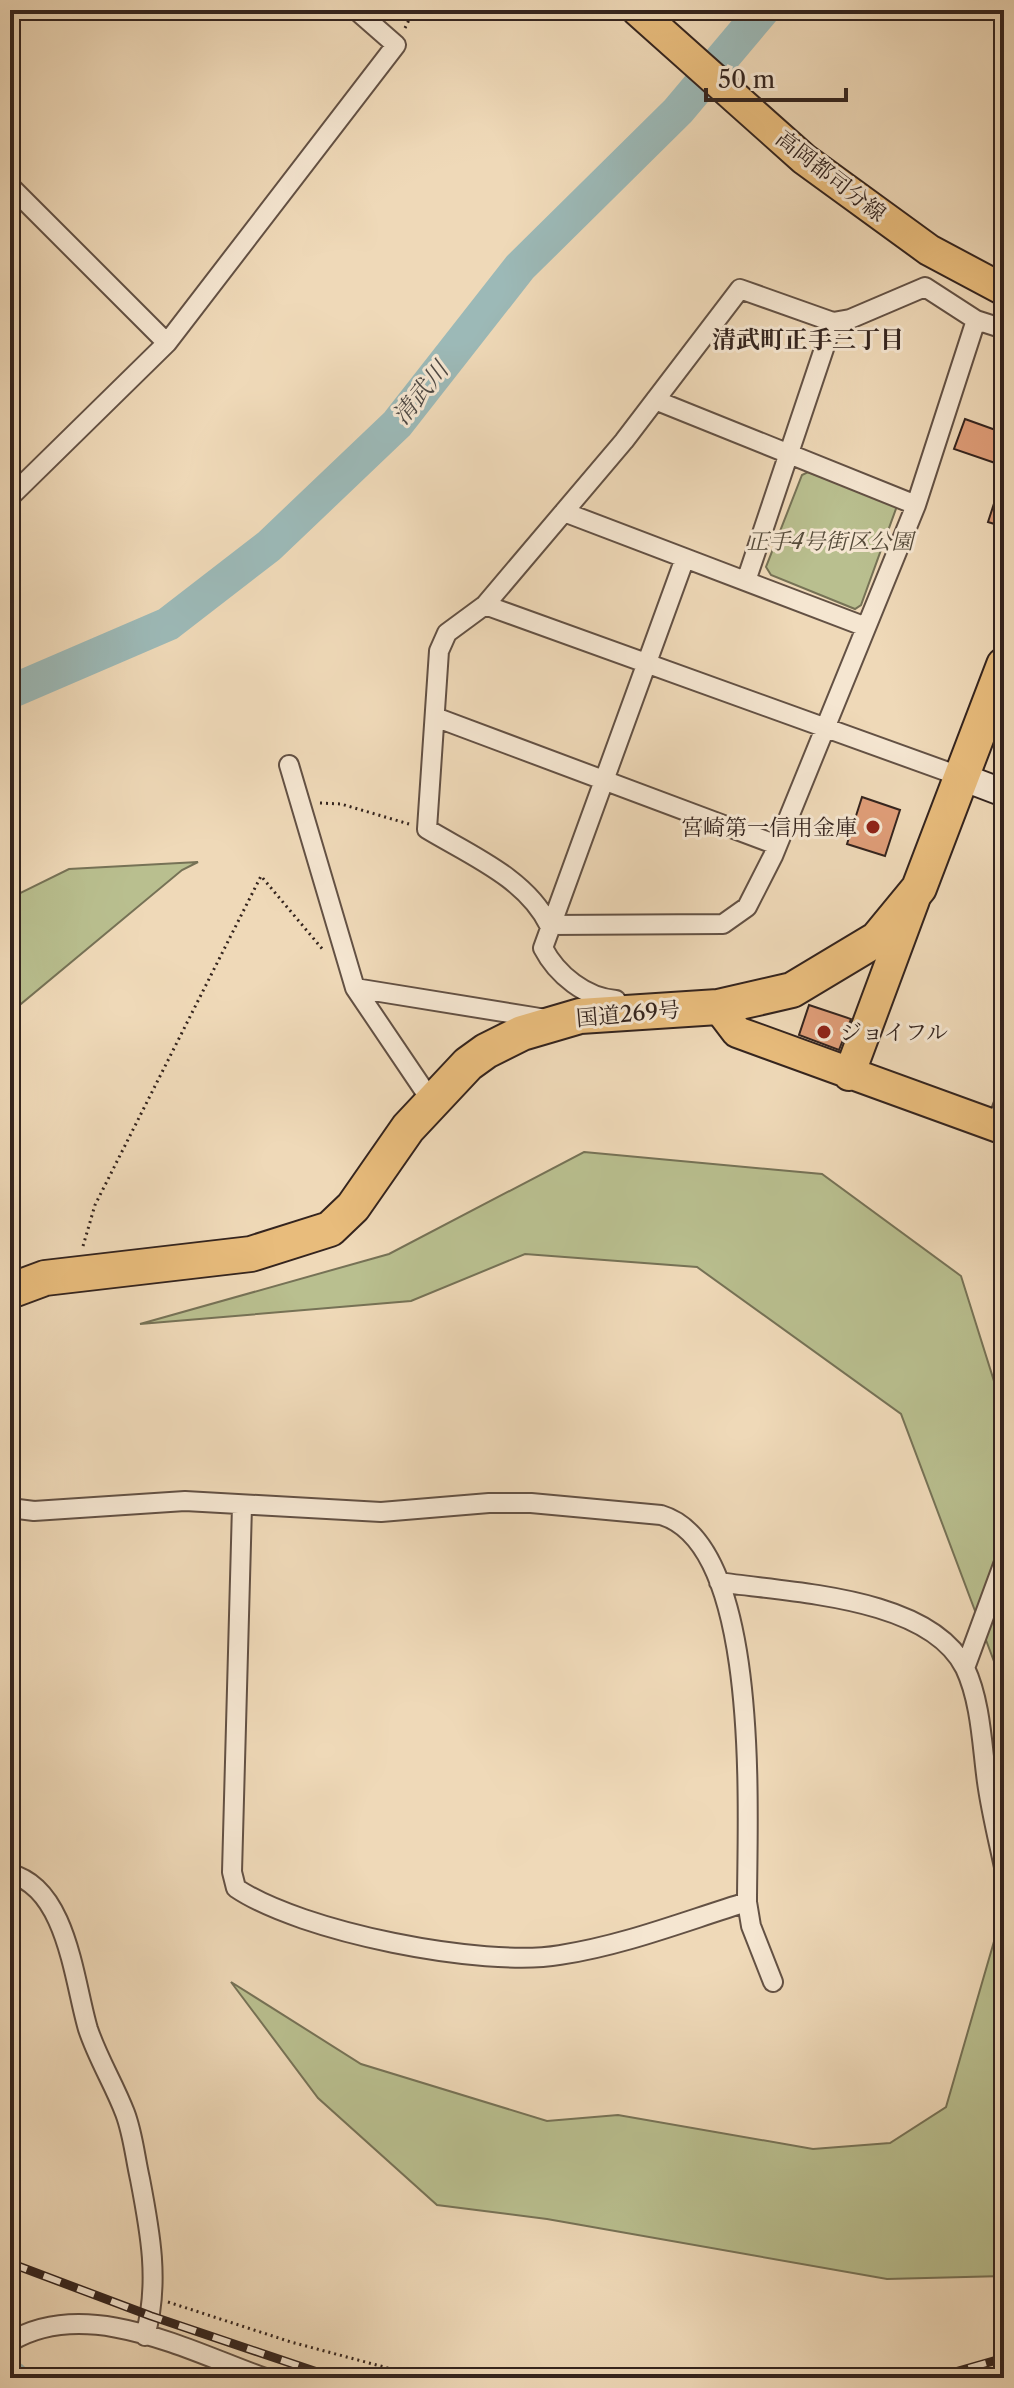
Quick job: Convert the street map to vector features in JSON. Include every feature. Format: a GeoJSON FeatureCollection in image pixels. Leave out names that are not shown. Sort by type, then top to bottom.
{"type":"FeatureCollection","features":[{"type":"Feature","properties":{"kind":"highway","name":"国道269号"},"geometry":{"type":"LineString","coordinates":[[10,1291],[45,1278],[251,1254],[330,1229],[353,1207],[408,1128],[468,1064],[486,1051],[522,1033],[580,1016],[718,1007],[792,990],[877,939],[919,888],[1004,665]]}},
{"type":"Feature","properties":{"kind":"main road","name":"高岡都司分線"},"geometry":{"type":"LineString","coordinates":[[637,10],[804,159],[929,250],[1004,290]]}},
{"type":"Feature","properties":{"kind":"main road"},"geometry":{"type":"LineString","coordinates":[[849,1075],[919,888]]}},
{"type":"Feature","properties":{"kind":"main road"},"geometry":{"type":"LineString","coordinates":[[718,1007],[737,1032],[849,1075],[1001,1119]]}},
{"type":"Feature","properties":{"kind":"street"},"geometry":{"type":"LineString","coordinates":[[10,17],[16,10]]}},
{"type":"Feature","properties":{"kind":"street"},"geometry":{"type":"LineString","coordinates":[[10,497],[167,343],[396,45],[356,10]]}},
{"type":"Feature","properties":{"kind":"street"},"geometry":{"type":"LineString","coordinates":[[10,186],[167,343]]}},
{"type":"Feature","properties":{"kind":"street"},"geometry":{"type":"LineString","coordinates":[[549,925],[540,907],[516,883],[427,829],[439,651],[447,633],[485,605],[655,400],[740,289],[833,322],[850,319],[925,287],[976,320],[1004,329]]}},
{"type":"Feature","properties":{"kind":"street"},"geometry":{"type":"LineString","coordinates":[[549,925],[723,924],[747,907],[777,845],[916,505],[976,320]]}},
{"type":"Feature","properties":{"kind":"street"},"geometry":{"type":"LineString","coordinates":[[746,581],[833,322]]}},
{"type":"Feature","properties":{"kind":"street"},"geometry":{"type":"LineString","coordinates":[[655,400],[916,505]]}},
{"type":"Feature","properties":{"kind":"street"},"geometry":{"type":"LineString","coordinates":[[564,512],[866,627]]}},
{"type":"Feature","properties":{"kind":"street"},"geometry":{"type":"LineString","coordinates":[[685,558],[543,948],[552,966],[596,999],[718,1007]]}},
{"type":"Feature","properties":{"kind":"street"},"geometry":{"type":"LineString","coordinates":[[485,605],[1004,793]]}},
{"type":"Feature","properties":{"kind":"street"},"geometry":{"type":"LineString","coordinates":[[435,717],[777,845]]}},
{"type":"Feature","properties":{"kind":"street"},"geometry":{"type":"LineString","coordinates":[[289,765],[355,988],[432,1102]]}},
{"type":"Feature","properties":{"kind":"street"},"geometry":{"type":"LineString","coordinates":[[355,988],[561,1022]]}},
{"type":"Feature","properties":{"kind":"street"},"geometry":{"type":"LineString","coordinates":[[10,1508],[34,1511],[185,1501],[381,1512],[531,1503],[661,1515],[679,1521],[697,1538],[719,1582],[738,1655],[746,1738],[747,1902],[751,1926],[773,1982]]}},
{"type":"Feature","properties":{"kind":"street"},"geometry":{"type":"LineString","coordinates":[[242,1506],[232,1872],[236,1888],[258,1902],[314,1924],[394,1942],[484,1956],[557,1956],[627,1941],[747,1902]]}},
{"type":"Feature","properties":{"kind":"street"},"geometry":{"type":"LineString","coordinates":[[965,1668],[1004,1562]]}},
{"type":"Feature","properties":{"kind":"street"},"geometry":{"type":"LineString","coordinates":[[719,1582],[858,1604],[909,1618],[939,1635],[965,1668],[982,1734],[987,1785],[1004,1867]]}},
{"type":"Feature","properties":{"kind":"street"},"geometry":{"type":"LineString","coordinates":[[10,1874],[31,1881],[51,1906],[63,1933],[96,2054],[125,2114],[151,2241],[153,2297],[145,2336]]}},
{"type":"Feature","properties":{"kind":"street"},"geometry":{"type":"LineString","coordinates":[[13,2340],[54,2326],[95,2325],[145,2336],[265,2378]]}},
{"type":"Feature","properties":{"kind":"path"},"geometry":{"type":"LineString","coordinates":[[300,802],[341,804],[427,829]]}},
{"type":"Feature","properties":{"kind":"path"},"geometry":{"type":"LineString","coordinates":[[75,1275],[95,1205],[261,876],[327,954]]}},
{"type":"Feature","properties":{"kind":"path"},"geometry":{"type":"LineString","coordinates":[[153,2297],[291,2342],[425,2378]]}},
{"type":"Feature","properties":{"kind":"green space","name":"正手4号街区公園"},"geometry":{"type":"Polygon","coordinates":[[[808,472],[897,506],[861,605],[855,609],[771,575],[766,567],[802,475],[808,472]]]}},
{"type":"Feature","properties":{"kind":"green space"},"geometry":{"type":"Polygon","coordinates":[[[198,862],[182,870],[10,1013],[10,898],[69,869],[198,862]]]}},
{"type":"Feature","properties":{"kind":"green space"},"geometry":{"type":"Polygon","coordinates":[[[584,1152],[822,1174],[961,1276],[1004,1413],[1004,1688],[901,1414],[697,1267],[525,1254],[411,1301],[140,1324],[389,1254],[584,1152]]]}},
{"type":"Feature","properties":{"kind":"green space"},"geometry":{"type":"Polygon","coordinates":[[[1004,1907],[1004,2276],[887,2279],[547,2219],[437,2205],[318,2098],[231,1982],[361,2064],[547,2121],[618,2115],[813,2149],[890,2143],[946,2107],[1004,1907]]]}},
{"type":"Feature","properties":{"kind":"building"},"geometry":{"type":"Polygon","coordinates":[[[965,419],[1004,433],[1004,466],[954,449],[965,419]]]}},
{"type":"Feature","properties":{"kind":"building"},"geometry":{"type":"Polygon","coordinates":[[[1001,482],[1004,482],[1004,527],[988,522],[1001,482]]]}},
{"type":"Feature","properties":{"kind":"building","name":"宮崎第一信用金庫"},"geometry":{"type":"Polygon","coordinates":[[[862,797],[900,810],[885,856],[847,844],[862,797]]]}},
{"type":"Feature","properties":{"kind":"building","name":"ジョイフル"},"geometry":{"type":"Polygon","coordinates":[[[809,1005],[851,1019],[839,1050],[799,1035],[809,1005]]]}},
{"type":"Feature","properties":{"kind":"waterway","name":"清武川"},"geometry":{"type":"LineString","coordinates":[[10,692],[168,624],[269,546],[397,424],[520,267],[678,111],[763,10]]}},
{"type":"Feature","properties":{"kind":"railway"},"geometry":{"type":"LineString","coordinates":[[10,2263],[151,2316],[335,2378]]}},
{"type":"Feature","properties":{"kind":"railway"},"geometry":{"type":"LineString","coordinates":[[934,2378],[1004,2358]]}},
{"type":"Feature","properties":{"kind":"place","name":"宮崎第一信用金庫"},"geometry":{"type":"Point","coordinates":[873,827]}},
{"type":"Feature","properties":{"kind":"place","name":"ジョイフル"},"geometry":{"type":"Point","coordinates":[824,1032]}},
{"type":"Feature","properties":{"kind":"district","name":"清武町正手三丁目"},"geometry":{"type":"Point","coordinates":[808,339]}}]}
